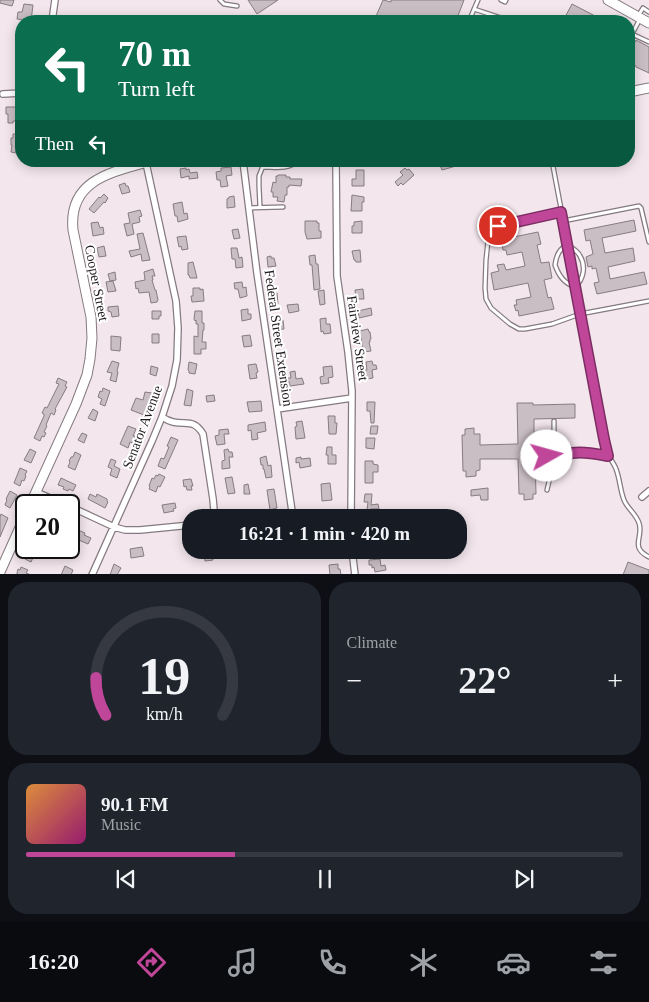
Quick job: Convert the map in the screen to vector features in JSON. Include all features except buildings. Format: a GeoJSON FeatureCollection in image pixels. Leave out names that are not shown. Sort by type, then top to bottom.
{"type":"FeatureCollection","features":[{"type":"Feature","properties":{"kind":"street"},"geometry":{"type":"LineString","coordinates":[[53,15],[55,0]]}},
{"type":"Feature","properties":{"kind":"street"},"geometry":{"type":"LineString","coordinates":[[608,0],[649,23]]}},
{"type":"Feature","properties":{"kind":"street"},"geometry":{"type":"LineString","coordinates":[[635,91],[649,88]]}},
{"type":"Feature","properties":{"kind":"street"},"geometry":{"type":"LineString","coordinates":[[3,94],[15,93]]}},
{"type":"Feature","properties":{"kind":"street","name":"Cooper Street"},"geometry":{"type":"LineString","coordinates":[[36,492],[81,392],[90,359],[92,324],[73,230],[74,208],[82,193],[92,182],[102,176],[132,167]]}},
{"type":"Feature","properties":{"kind":"street","name":"Senator Avenue"},"geometry":{"type":"LineString","coordinates":[[92,574],[162,417],[176,369],[178,320],[172,280],[149,167]]}},
{"type":"Feature","properties":{"kind":"street","name":"Federal Street Extension"},"geometry":{"type":"LineString","coordinates":[[244,167],[276,409],[292,509]]}},
{"type":"Feature","properties":{"kind":"street","name":"Fairview Street"},"geometry":{"type":"LineString","coordinates":[[336,167],[337,276],[348,352],[352,398],[351,509]]}},
{"type":"Feature","properties":{"kind":"street"},"geometry":{"type":"LineString","coordinates":[[276,409],[352,398]]}},
{"type":"Feature","properties":{"kind":"street"},"geometry":{"type":"LineString","coordinates":[[162,417],[173,422],[192,423],[203,434],[213,509]]}},
{"type":"Feature","properties":{"kind":"street"},"geometry":{"type":"LineString","coordinates":[[642,497],[649,491]]}},
{"type":"Feature","properties":{"kind":"street"},"geometry":{"type":"LineString","coordinates":[[36,492],[40,494]]}},
{"type":"Feature","properties":{"kind":"street"},"geometry":{"type":"LineString","coordinates":[[80,512],[114,527],[130,530],[182,526]]}},
{"type":"Feature","properties":{"kind":"street"},"geometry":{"type":"LineString","coordinates":[[0,572],[15,539]]}},
{"type":"Feature","properties":{"kind":"street"},"geometry":{"type":"LineString","coordinates":[[353,559],[354,574]]}},
{"type":"Feature","properties":{"kind":"lane"},"geometry":{"type":"LineString","coordinates":[[220,0],[224,4],[237,6]]}},
{"type":"Feature","properties":{"kind":"lane"},"geometry":{"type":"LineString","coordinates":[[472,15],[478,0]]}},
{"type":"Feature","properties":{"kind":"lane"},"geometry":{"type":"LineString","coordinates":[[501,0],[505,2],[506,0]]}},
{"type":"Feature","properties":{"kind":"lane"},"geometry":{"type":"LineString","coordinates":[[635,27],[642,8],[649,12]]}},
{"type":"Feature","properties":{"kind":"lane"},"geometry":{"type":"LineString","coordinates":[[474,9],[492,15]]}},
{"type":"Feature","properties":{"kind":"lane"},"geometry":{"type":"LineString","coordinates":[[635,35],[649,42]]}},
{"type":"Feature","properties":{"kind":"lane"},"geometry":{"type":"LineString","coordinates":[[260,207],[259,176],[263,167],[290,167]]}},
{"type":"Feature","properties":{"kind":"lane"},"geometry":{"type":"LineString","coordinates":[[553,167],[608,456],[616,468],[624,501],[639,521],[638,547],[640,551],[649,557]]}},
{"type":"Feature","properties":{"kind":"lane"},"geometry":{"type":"LineString","coordinates":[[563,221],[639,206],[649,242]]}},
{"type":"Feature","properties":{"kind":"lane"},"geometry":{"type":"LineString","coordinates":[[249,208],[283,207]]}},
{"type":"Feature","properties":{"kind":"lane"},"geometry":{"type":"LineString","coordinates":[[561,212],[498,226],[491,231],[488,241],[485,288],[486,299],[491,308],[510,324],[525,329],[552,324],[580,314],[649,301]]}},
{"type":"Feature","properties":{"kind":"lane"},"geometry":{"type":"LineString","coordinates":[[567,245],[575,249],[584,265],[580,283],[575,287]]}},
{"type":"Feature","properties":{"kind":"lane"},"geometry":{"type":"LineString","coordinates":[[567,245],[560,251],[555,265],[561,278],[569,285],[575,287]]}},
{"type":"Feature","properties":{"kind":"lane"},"geometry":{"type":"LineString","coordinates":[[554,421],[554,442]]}},
{"type":"Feature","properties":{"kind":"lane"},"geometry":{"type":"LineString","coordinates":[[554,442],[547,446],[546,452],[548,458],[554,460],[572,453],[608,456]]}},
{"type":"Feature","properties":{"kind":"lane"},"geometry":{"type":"LineString","coordinates":[[554,442],[559,444],[568,454]]}},
{"type":"Feature","properties":{"kind":"lane"},"geometry":{"type":"LineString","coordinates":[[547,490],[554,460]]}},
{"type":"Feature","properties":{"kind":"route"},"geometry":{"type":"LineString","coordinates":[[498,226],[561,212],[608,456],[570,453],[554,460],[547,456]]}}]}
